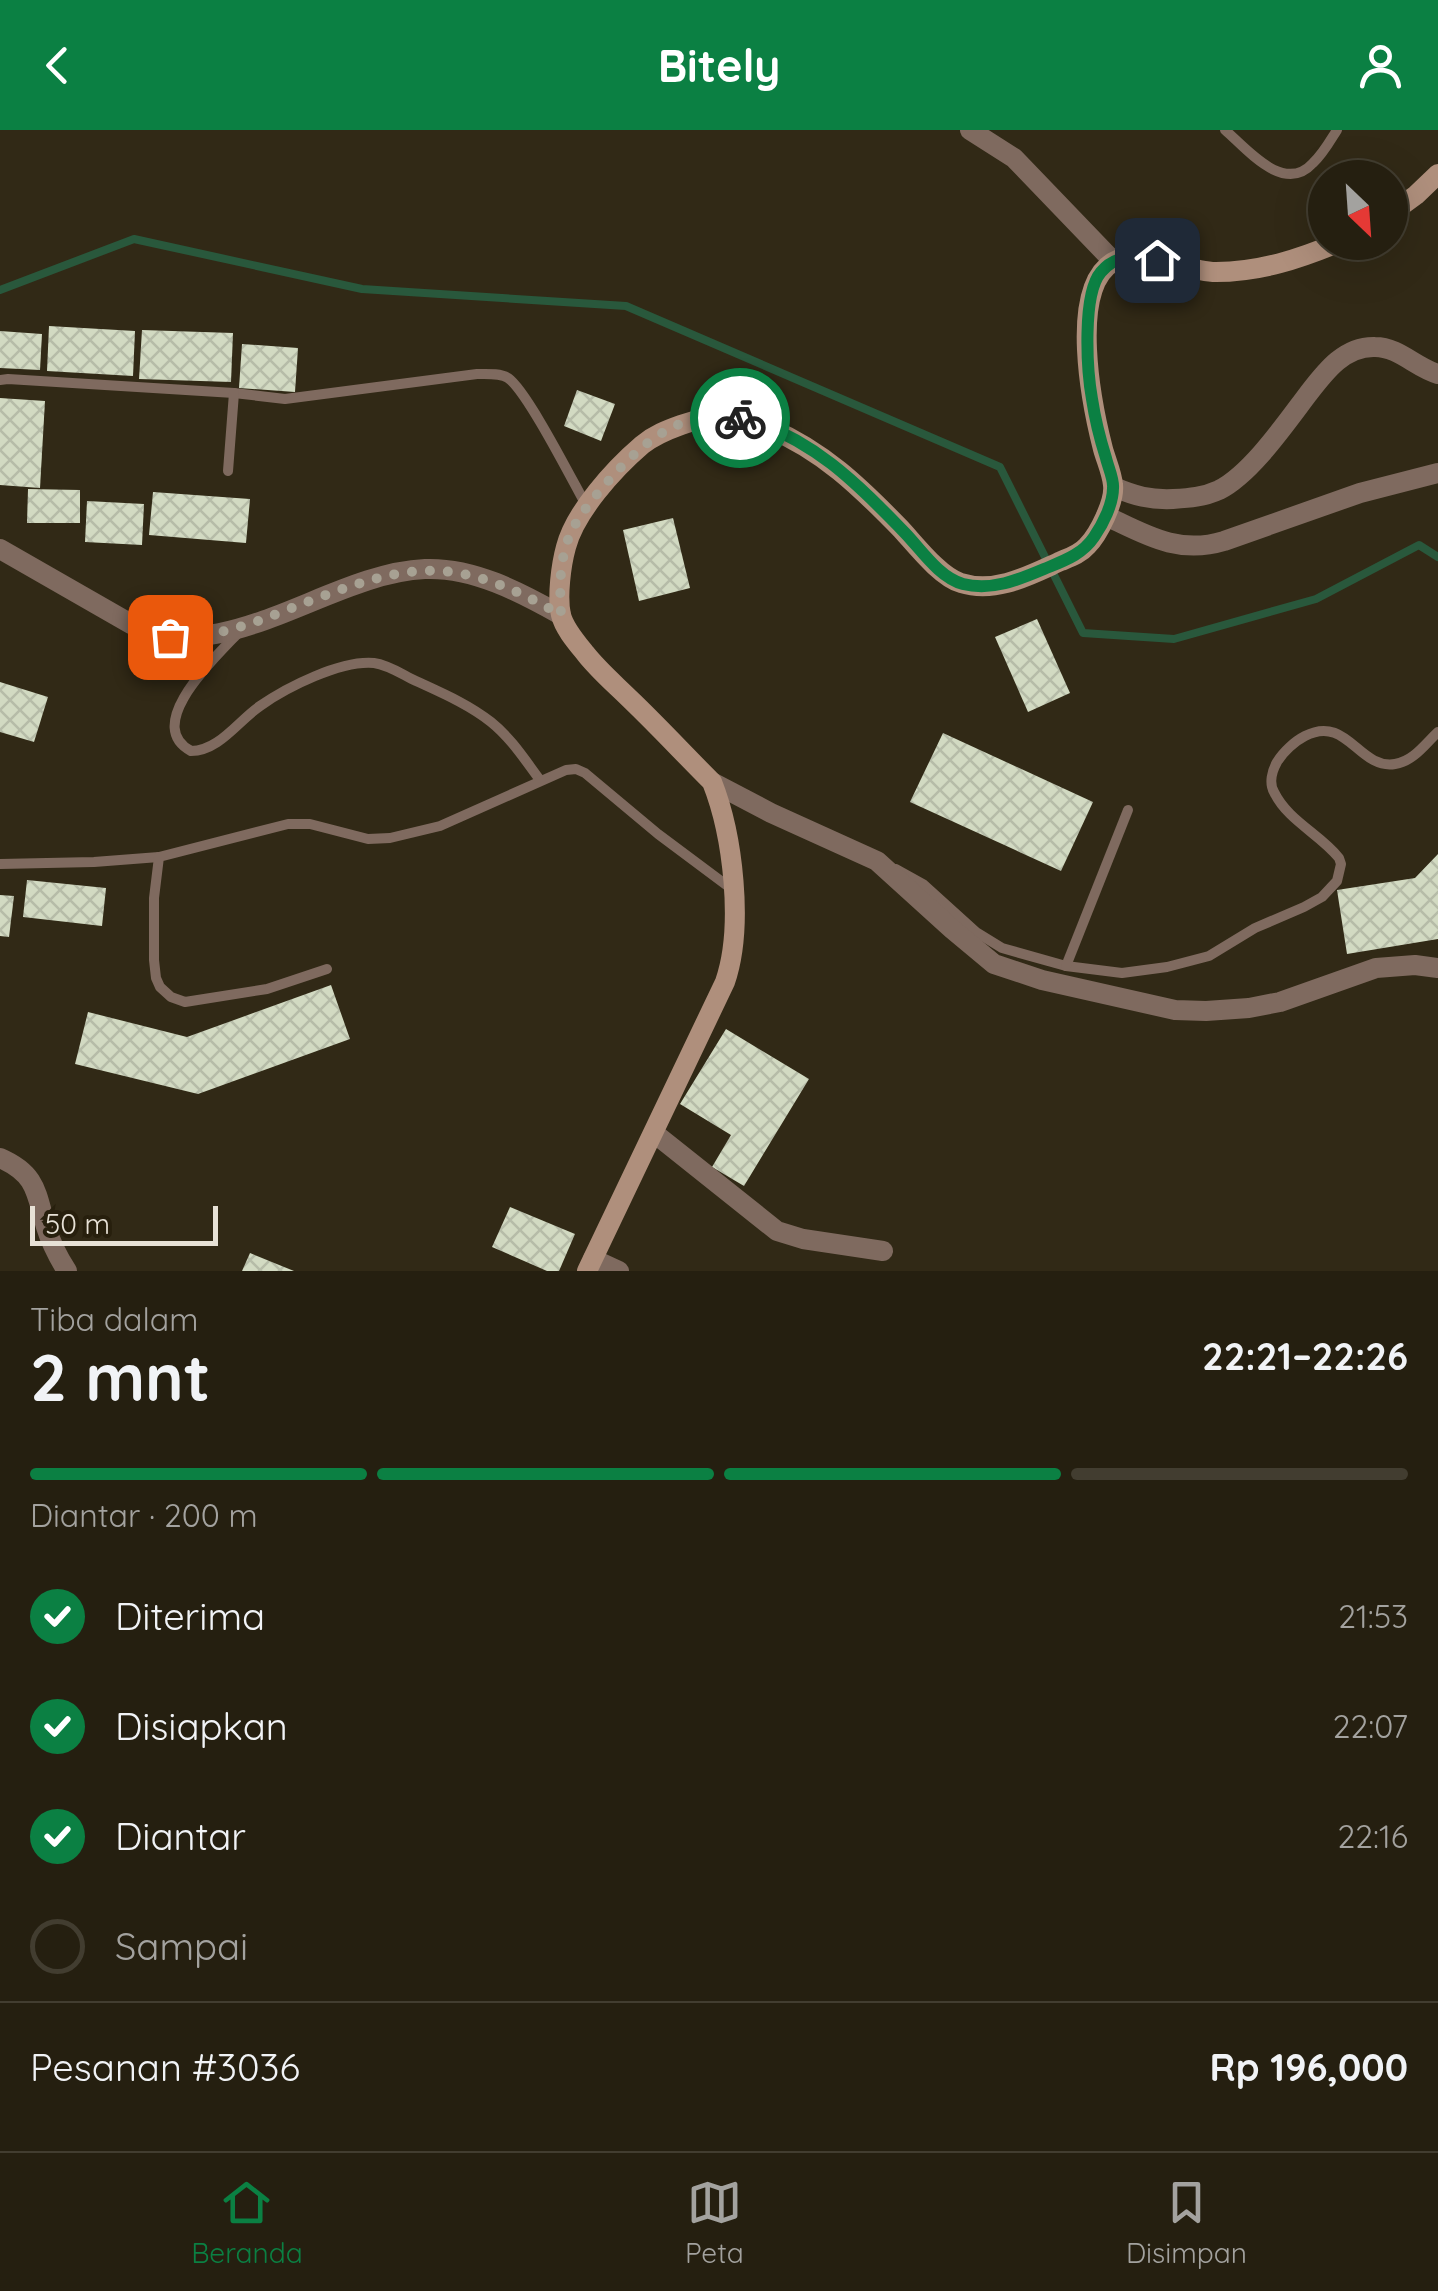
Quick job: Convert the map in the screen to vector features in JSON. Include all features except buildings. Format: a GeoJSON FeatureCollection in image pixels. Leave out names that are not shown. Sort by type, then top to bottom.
{"type":"FeatureCollection","features":[{"type":"Feature","properties":{"kind":"main road"},"geometry":{"type":"LineString","coordinates":[[1408,201],[1438,174]]}},
{"type":"Feature","properties":{"kind":"main road"},"geometry":{"type":"LineString","coordinates":[[590,1265],[725,982],[734,941],[726,824],[712,782],[599,669],[571,635],[561,615],[560,579],[565,550],[587,506],[631,456],[660,433],[714,416],[733,417],[805,444],[830,461],[954,580],[982,586],[1014,582],[1086,548],[1106,516],[1114,487],[1088,366],[1093,292],[1100,274],[1114,262],[1134,256],[1200,271],[1242,270],[1308,255]]}},
{"type":"Feature","properties":{"kind":"street"},"geometry":{"type":"LineString","coordinates":[[970,130],[1014,158],[1114,262]]}},
{"type":"Feature","properties":{"kind":"street"},"geometry":{"type":"LineString","coordinates":[[1114,487],[1152,500],[1195,498],[1224,487],[1279,432],[1328,371],[1354,350],[1391,350],[1438,374]]}},
{"type":"Feature","properties":{"kind":"street"},"geometry":{"type":"LineString","coordinates":[[1106,516],[1158,541],[1202,546],[1360,493],[1438,472]]}},
{"type":"Feature","properties":{"kind":"street"},"geometry":{"type":"LineString","coordinates":[[0,549],[149,634],[190,637],[243,627],[382,575],[426,569],[492,580],[561,615]]}},
{"type":"Feature","properties":{"kind":"street"},"geometry":{"type":"LineString","coordinates":[[712,782],[877,861],[994,964],[1042,980],[1175,1010],[1206,1011],[1249,1008],[1291,998],[1376,968],[1438,968]]}},
{"type":"Feature","properties":{"kind":"street"},"geometry":{"type":"LineString","coordinates":[[654,1133],[776,1231],[883,1251]]}},
{"type":"Feature","properties":{"kind":"street"},"geometry":{"type":"LineString","coordinates":[[0,1158],[23,1170],[33,1183],[55,1252],[67,1271]]}},
{"type":"Feature","properties":{"kind":"street"},"geometry":{"type":"LineString","coordinates":[[590,1265],[620,1271]]}},
{"type":"Feature","properties":{"kind":"lane"},"geometry":{"type":"LineString","coordinates":[[1225,130],[1271,169],[1287,174],[1299,173],[1314,163],[1338,130]]}},
{"type":"Feature","properties":{"kind":"lane"},"geometry":{"type":"LineString","coordinates":[[0,380],[285,399],[477,374],[506,376],[535,416],[587,506]]}},
{"type":"Feature","properties":{"kind":"lane"},"geometry":{"type":"LineString","coordinates":[[228,470],[234,393]]}},
{"type":"Feature","properties":{"kind":"lane"},"geometry":{"type":"LineString","coordinates":[[243,627],[190,686],[173,723],[178,741],[192,752],[210,748],[262,704],[292,688],[330,670],[372,663],[387,666],[483,716],[507,737],[540,780]]}},
{"type":"Feature","properties":{"kind":"lane"},"geometry":{"type":"LineString","coordinates":[[877,861],[923,884],[991,942],[1066,966],[1122,974],[1192,961],[1217,954],[1256,928],[1316,901],[1337,882],[1339,858],[1292,816],[1277,797],[1271,780],[1277,761],[1298,740],[1324,730],[1337,733],[1376,762],[1392,765],[1413,758],[1438,732]]}},
{"type":"Feature","properties":{"kind":"lane"},"geometry":{"type":"LineString","coordinates":[[0,864],[159,856],[300,823],[368,839],[390,838],[440,826],[540,780],[576,769],[733,890]]}},
{"type":"Feature","properties":{"kind":"lane"},"geometry":{"type":"LineString","coordinates":[[1066,966],[1128,810]]}},
{"type":"Feature","properties":{"kind":"lane"},"geometry":{"type":"LineString","coordinates":[[159,856],[154,960],[156,978],[170,996],[184,1002],[267,989],[327,969]]}},
{"type":"Feature","properties":{"kind":"waterway"},"geometry":{"type":"LineString","coordinates":[[0,290],[134,239],[362,289],[626,306],[1000,467],[1083,633],[1174,639],[1316,599],[1419,545],[1438,557]]}},
{"type":"Feature","properties":{"kind":"way so far"},"geometry":{"type":"LineString","coordinates":[[170,637],[243,627],[382,575],[426,569],[492,580],[561,615],[560,579],[571,534],[587,506],[631,456],[668,429],[714,416],[740,418]]}},
{"type":"Feature","properties":{"kind":"route"},"geometry":{"type":"LineString","coordinates":[[740,418],[805,444],[830,461],[954,580],[982,586],[1014,582],[1086,548],[1106,516],[1114,487],[1088,366],[1093,292],[1100,274],[1114,262],[1128,256],[1157,260]]}}]}
